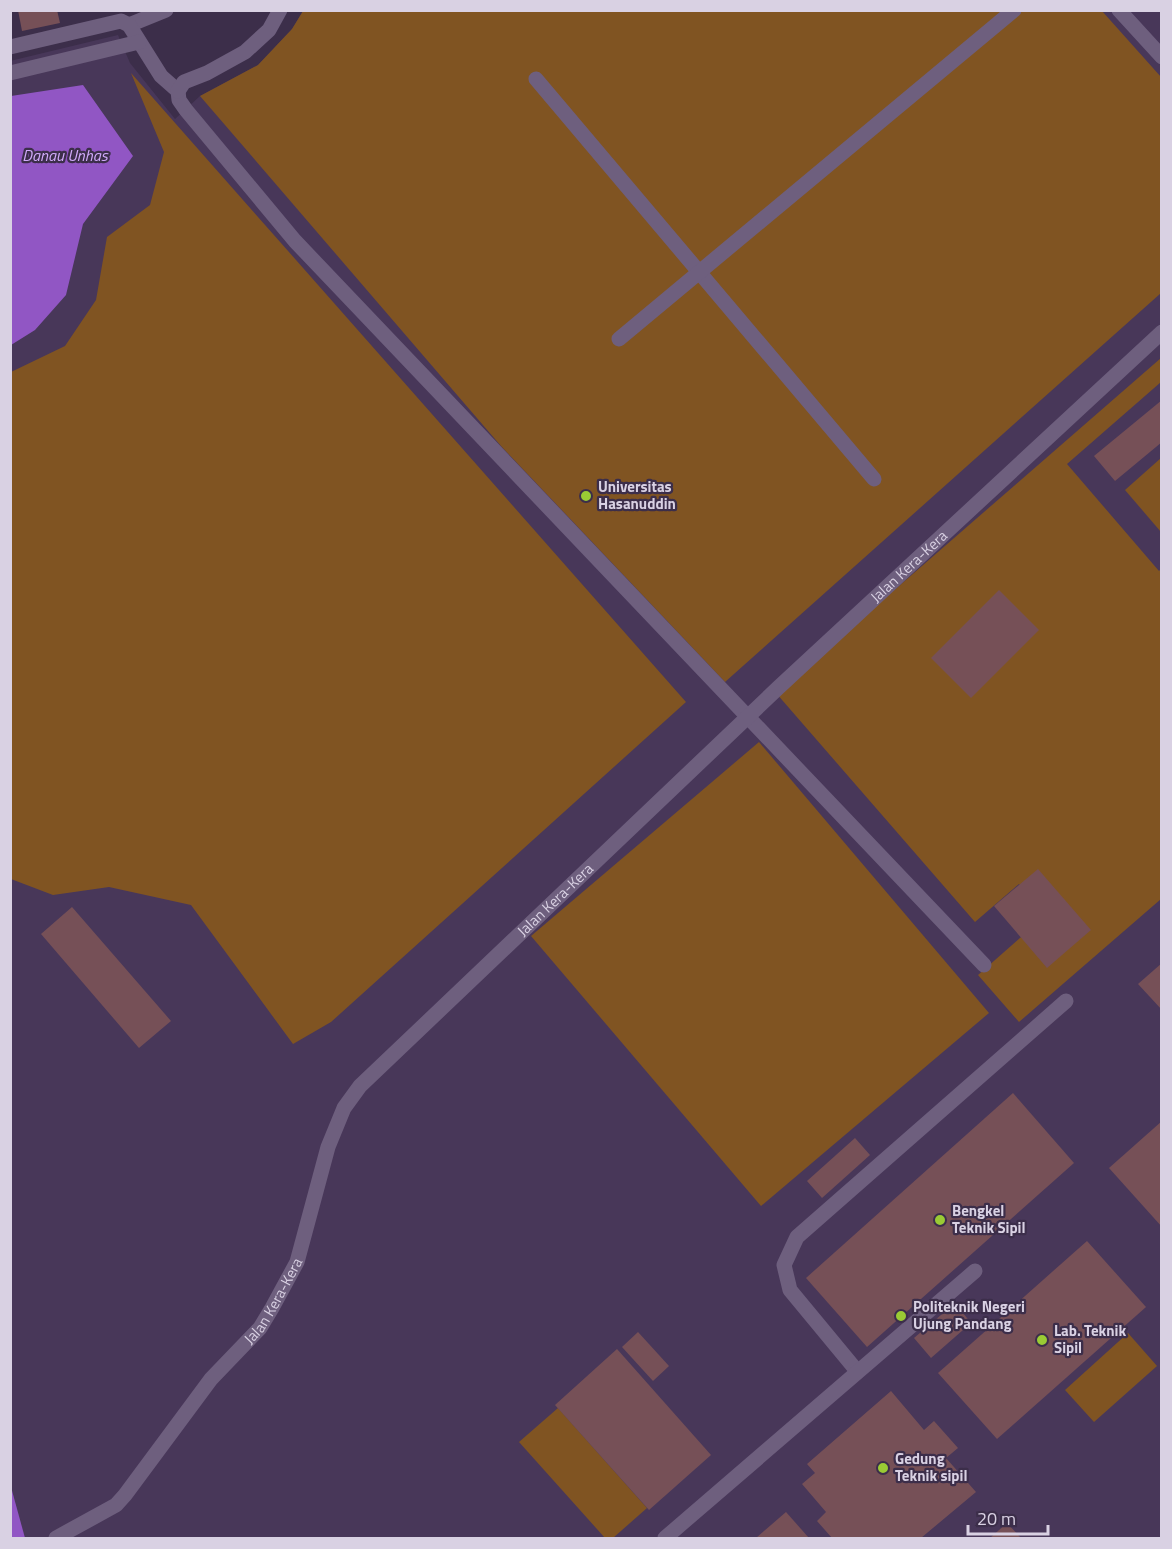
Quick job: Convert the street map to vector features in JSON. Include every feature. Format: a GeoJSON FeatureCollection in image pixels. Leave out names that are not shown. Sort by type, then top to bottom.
{"type":"FeatureCollection","features":[{"type":"Feature","properties":{"kind":"street"},"geometry":{"type":"LineString","coordinates":[[129,25],[166,10]]}},
{"type":"Feature","properties":{"kind":"street"},"geometry":{"type":"LineString","coordinates":[[280,10],[269,30],[245,52],[207,73],[184,82],[178,91],[179,100],[186,110],[295,241],[984,965]]}},
{"type":"Feature","properties":{"kind":"street"},"geometry":{"type":"LineString","coordinates":[[618,339],[1014,10]]}},
{"type":"Feature","properties":{"kind":"street"},"geometry":{"type":"LineString","coordinates":[[1119,10],[1161,57]]}},
{"type":"Feature","properties":{"kind":"street"},"geometry":{"type":"LineString","coordinates":[[10,47],[121,21],[129,25],[161,76],[178,91]]}},
{"type":"Feature","properties":{"kind":"street"},"geometry":{"type":"LineString","coordinates":[[10,73],[139,42]]}},
{"type":"Feature","properties":{"kind":"street"},"geometry":{"type":"LineString","coordinates":[[536,79],[874,479]]}},
{"type":"Feature","properties":{"kind":"street","name":"Jalan Kera-Kera"},"geometry":{"type":"LineString","coordinates":[[56,1539],[109,1509],[125,1496],[212,1379],[260,1328],[297,1262],[328,1147],[344,1108],[360,1086],[746,717],[1161,332]]}},
{"type":"Feature","properties":{"kind":"street"},"geometry":{"type":"LineString","coordinates":[[857,1371],[790,1290],[784,1265],[797,1237],[1066,1001]]}},
{"type":"Feature","properties":{"kind":"street"},"geometry":{"type":"LineString","coordinates":[[665,1539],[975,1271]]}},
{"type":"Feature","properties":{"kind":"shaded area","name":"Universitas Hasanuddin"},"geometry":{"type":"Polygon","coordinates":[[[303,11],[1161,11],[1161,1538],[11,1538],[10,61],[118,35],[130,63],[175,119],[200,96],[258,65],[292,29],[303,11]]]}},
{"type":"Feature","properties":{"kind":"shaded area"},"geometry":{"type":"Polygon","coordinates":[[[303,11],[1102,11],[1161,77],[1161,293],[725,682],[501,446],[200,96],[258,65],[292,29],[303,11]]]}},
{"type":"Feature","properties":{"kind":"shaded area"},"geometry":{"type":"Polygon","coordinates":[[[131,73],[686,702],[331,1022],[293,1044],[191,905],[109,887],[53,895],[11,879],[11,372],[65,346],[96,300],[107,237],[150,205],[164,152],[131,73]]]}},
{"type":"Feature","properties":{"kind":"shaded area"},"geometry":{"type":"Polygon","coordinates":[[[1161,358],[1161,382],[1067,464],[1159,571],[1161,569],[1161,899],[1019,1022],[978,975],[1046,915],[1019,884],[975,922],[776,693],[1161,358]]]}},
{"type":"Feature","properties":{"kind":"shaded area"},"geometry":{"type":"Polygon","coordinates":[[[1161,458],[1161,532],[1125,490],[1161,458]]]}},
{"type":"Feature","properties":{"kind":"shaded area"},"geometry":{"type":"Polygon","coordinates":[[[759,742],[989,1013],[761,1206],[531,936],[759,742]]]}},
{"type":"Feature","properties":{"kind":"shaded area"},"geometry":{"type":"Polygon","coordinates":[[[1128,1333],[1157,1366],[1094,1422],[1065,1390],[1128,1333]]]}},
{"type":"Feature","properties":{"kind":"shaded area"},"geometry":{"type":"Polygon","coordinates":[[[558,1408],[647,1508],[613,1538],[605,1538],[519,1442],[558,1408]]]}},
{"type":"Feature","properties":{"kind":"water","name":"Danau Unhas"},"geometry":{"type":"Polygon","coordinates":[[[83,85],[133,156],[83,224],[66,295],[35,330],[11,345],[11,96],[83,85]]]}},
{"type":"Feature","properties":{"kind":"water"},"geometry":{"type":"Polygon","coordinates":[[[11,1487],[25,1538],[11,1538],[11,1487]]]}},
{"type":"Feature","properties":{"kind":"building"},"geometry":{"type":"Polygon","coordinates":[[[18,10],[57,10],[60,23],[22,31],[18,10]]]}},
{"type":"Feature","properties":{"kind":"building"},"geometry":{"type":"Polygon","coordinates":[[[1162,400],[1162,442],[1115,481],[1094,456],[1162,400]]]}},
{"type":"Feature","properties":{"kind":"building"},"geometry":{"type":"Polygon","coordinates":[[[999,590],[1039,630],[971,698],[931,658],[999,590]]]}},
{"type":"Feature","properties":{"kind":"building"},"geometry":{"type":"Polygon","coordinates":[[[1038,869],[1091,930],[1047,968],[994,906],[1038,869]]]}},
{"type":"Feature","properties":{"kind":"building"},"geometry":{"type":"Polygon","coordinates":[[[72,907],[171,1021],[139,1048],[41,934],[72,907]]]}},
{"type":"Feature","properties":{"kind":"building"},"geometry":{"type":"Polygon","coordinates":[[[1162,963],[1162,1010],[1138,984],[1162,963]]]}},
{"type":"Feature","properties":{"kind":"building","name":"Bengkel Teknik Sipil"},"geometry":{"type":"Polygon","coordinates":[[[1013,1093],[1074,1163],[867,1347],[806,1278],[1013,1093]]]}},
{"type":"Feature","properties":{"kind":"building"},"geometry":{"type":"Polygon","coordinates":[[[1162,1121],[1162,1227],[1109,1168],[1162,1121]]]}},
{"type":"Feature","properties":{"kind":"building"},"geometry":{"type":"Polygon","coordinates":[[[855,1138],[870,1155],[822,1198],[807,1181],[855,1138]]]}},
{"type":"Feature","properties":{"kind":"building","name":"Lab. Teknik Sipil"},"geometry":{"type":"Polygon","coordinates":[[[1087,1241],[1146,1307],[997,1439],[938,1373],[1087,1241]]]}},
{"type":"Feature","properties":{"kind":"building"},"geometry":{"type":"Polygon","coordinates":[[[955,1303],[971,1323],[931,1358],[914,1338],[955,1303]]]}},
{"type":"Feature","properties":{"kind":"building"},"geometry":{"type":"Polygon","coordinates":[[[638,1332],[669,1366],[653,1381],[622,1347],[638,1332]]]}},
{"type":"Feature","properties":{"kind":"building"},"geometry":{"type":"Polygon","coordinates":[[[617,1349],[711,1455],[649,1510],[555,1405],[617,1349]]]}},
{"type":"Feature","properties":{"kind":"building","name":"Gedung Teknik sipil"},"geometry":{"type":"Polygon","coordinates":[[[891,1391],[924,1430],[934,1421],[958,1448],[946,1458],[976,1492],[921,1538],[832,1538],[817,1521],[826,1512],[802,1484],[815,1473],[807,1464],[891,1391]]]}},
{"type":"Feature","properties":{"kind":"building"},"geometry":{"type":"Polygon","coordinates":[[[786,1512],[809,1538],[756,1538],[786,1512]]]}},
{"type":"Feature","properties":{"kind":"building"},"geometry":{"type":"Polygon","coordinates":[[[1007,1523],[1021,1538],[990,1538],[1007,1523]]]}},
{"type":"Feature","properties":{"kind":"place","name":"Universitas Hasanuddin"},"geometry":{"type":"Point","coordinates":[586,496]}},
{"type":"Feature","properties":{"kind":"place","name":"Bengkel Teknik Sipil"},"geometry":{"type":"Point","coordinates":[940,1220]}},
{"type":"Feature","properties":{"kind":"place","name":"Politeknik Negeri Ujung Pandang"},"geometry":{"type":"Point","coordinates":[901,1316]}},
{"type":"Feature","properties":{"kind":"place","name":"Lab. Teknik Sipil"},"geometry":{"type":"Point","coordinates":[1042,1340]}},
{"type":"Feature","properties":{"kind":"place","name":"Gedung Teknik sipil"},"geometry":{"type":"Point","coordinates":[883,1468]}}]}
